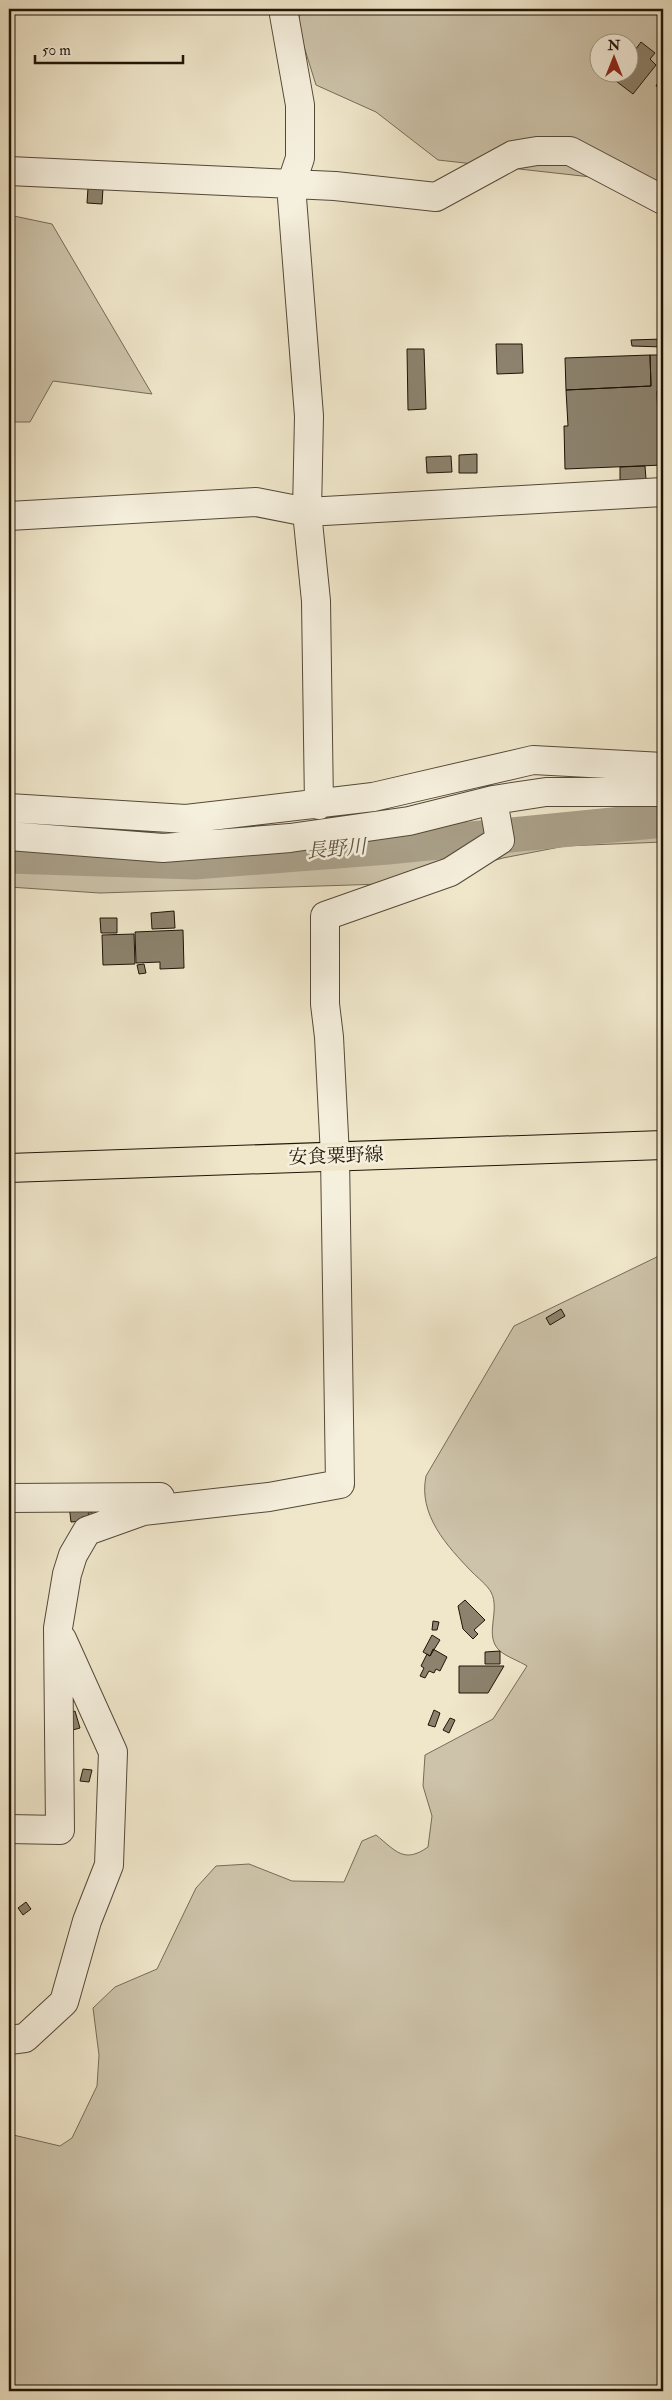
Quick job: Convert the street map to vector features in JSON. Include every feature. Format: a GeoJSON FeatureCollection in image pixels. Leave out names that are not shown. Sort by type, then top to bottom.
{"type":"FeatureCollection","features":[{"type":"Feature","properties":{"kind":"main road","name":"安食粟野線"},"geometry":{"type":"LineString","coordinates":[[9,1168],[663,1145]]}},
{"type":"Feature","properties":{"kind":"street"},"geometry":{"type":"LineString","coordinates":[[283,9],[300,105],[300,158],[291,185],[309,416],[307,512],[316,601],[319,805]]}},
{"type":"Feature","properties":{"kind":"street"},"geometry":{"type":"LineString","coordinates":[[9,171],[334,186],[436,197],[513,155],[537,151],[570,151],[663,200]]}},
{"type":"Feature","properties":{"kind":"street"},"geometry":{"type":"LineString","coordinates":[[9,516],[256,502],[307,512],[663,492]]}},
{"type":"Feature","properties":{"kind":"street"},"geometry":{"type":"LineString","coordinates":[[9,808],[186,819],[319,805],[373,797],[533,760],[663,767]]}},
{"type":"Feature","properties":{"kind":"street"},"geometry":{"type":"LineString","coordinates":[[9,836],[172,847],[290,838],[400,822],[546,792],[663,792]]}},
{"type":"Feature","properties":{"kind":"street"},"geometry":{"type":"LineString","coordinates":[[9,1829],[60,1830],[58,1628],[71,1562],[87,1531],[143,1511],[269,1497],[340,1484],[335,1156],[329,1037],[325,1004],[325,916],[450,872],[500,840],[494,804]]}},
{"type":"Feature","properties":{"kind":"street"},"geometry":{"type":"LineString","coordinates":[[9,1498],[269,1497]]}},
{"type":"Feature","properties":{"kind":"street"},"geometry":{"type":"LineString","coordinates":[[9,2040],[25,2038],[64,2002],[87,1921],[109,1865],[113,1752],[58,1628]]}},
{"type":"Feature","properties":{"kind":"shaded area"},"geometry":{"type":"Polygon","coordinates":[[[302,9],[663,9],[663,185],[438,160],[376,112],[316,85],[297,24],[302,9]]]}},
{"type":"Feature","properties":{"kind":"shaded area"},"geometry":{"type":"Polygon","coordinates":[[[9,215],[52,224],[152,394],[53,381],[30,422],[9,422],[9,215]]]}},
{"type":"Feature","properties":{"kind":"shaded area"},"geometry":{"type":"Polygon","coordinates":[[[663,814],[663,842],[565,846],[503,858],[414,883],[100,893],[9,887],[9,863],[132,868],[246,864],[390,854],[481,832],[552,818],[663,814]]]}},
{"type":"Feature","properties":{"kind":"shaded area"},"geometry":{"type":"Polygon","coordinates":[[[663,1254],[663,2391],[9,2391],[9,2134],[60,2146],[72,2138],[97,2086],[99,2055],[93,2008],[115,1987],[157,1969],[196,1888],[216,1866],[249,1864],[292,1881],[344,1882],[362,1841],[376,1835],[395,1850],[406,1855],[413,1855],[428,1847],[432,1816],[423,1786],[425,1755],[493,1719],[527,1666],[503,1653],[495,1645],[492,1631],[494,1599],[485,1584],[453,1552],[430,1517],[426,1504],[426,1476],[514,1326],[663,1254]]]}},
{"type":"Feature","properties":{"kind":"building"},"geometry":{"type":"Polygon","coordinates":[[[641,42],[655,53],[650,59],[656,65],[633,94],[617,82],[640,82],[641,42]]]}},
{"type":"Feature","properties":{"kind":"building"},"geometry":{"type":"Polygon","coordinates":[[[663,74],[663,90],[656,86],[663,74]]]}},
{"type":"Feature","properties":{"kind":"building"},"geometry":{"type":"Polygon","coordinates":[[[88,188],[103,188],[102,204],[87,203],[88,188]]]}},
{"type":"Feature","properties":{"kind":"building"},"geometry":{"type":"Polygon","coordinates":[[[663,339],[663,347],[632,346],[631,340],[663,339]]]}},
{"type":"Feature","properties":{"kind":"building"},"geometry":{"type":"Polygon","coordinates":[[[496,344],[522,344],[523,373],[497,374],[496,344]]]}},
{"type":"Feature","properties":{"kind":"building"},"geometry":{"type":"Polygon","coordinates":[[[407,349],[424,349],[426,409],[408,410],[407,349]]]}},
{"type":"Feature","properties":{"kind":"building"},"geometry":{"type":"Polygon","coordinates":[[[650,355],[663,355],[663,391],[657,391],[658,420],[663,420],[663,465],[565,469],[564,426],[568,426],[566,390],[651,386],[650,355]]]}},
{"type":"Feature","properties":{"kind":"building"},"geometry":{"type":"Polygon","coordinates":[[[650,355],[651,386],[566,390],[565,358],[650,355]]]}},
{"type":"Feature","properties":{"kind":"building"},"geometry":{"type":"Polygon","coordinates":[[[477,454],[477,473],[459,473],[459,455],[477,454]]]}},
{"type":"Feature","properties":{"kind":"building"},"geometry":{"type":"Polygon","coordinates":[[[451,456],[452,472],[427,473],[426,457],[451,456]]]}},
{"type":"Feature","properties":{"kind":"building"},"geometry":{"type":"Polygon","coordinates":[[[645,466],[646,479],[620,480],[620,467],[645,466]]]}},
{"type":"Feature","properties":{"kind":"building"},"geometry":{"type":"Polygon","coordinates":[[[174,911],[175,928],[152,929],[151,913],[174,911]]]}},
{"type":"Feature","properties":{"kind":"building"},"geometry":{"type":"Polygon","coordinates":[[[100,918],[117,918],[117,933],[101,933],[100,918]]]}},
{"type":"Feature","properties":{"kind":"building"},"geometry":{"type":"Polygon","coordinates":[[[183,930],[184,968],[160,969],[160,962],[136,963],[135,932],[183,930]]]}},
{"type":"Feature","properties":{"kind":"building"},"geometry":{"type":"Polygon","coordinates":[[[134,934],[135,964],[103,965],[102,935],[134,934]]]}},
{"type":"Feature","properties":{"kind":"building"},"geometry":{"type":"Polygon","coordinates":[[[144,964],[146,973],[139,974],[137,965],[144,964]]]}},
{"type":"Feature","properties":{"kind":"building"},"geometry":{"type":"Polygon","coordinates":[[[561,1309],[565,1316],[550,1325],[546,1318],[561,1309]]]}},
{"type":"Feature","properties":{"kind":"building"},"geometry":{"type":"Polygon","coordinates":[[[91,1503],[92,1513],[88,1513],[89,1516],[82,1517],[82,1521],[71,1522],[69,1505],[91,1503]]]}},
{"type":"Feature","properties":{"kind":"building"},"geometry":{"type":"Polygon","coordinates":[[[465,1600],[485,1620],[474,1630],[478,1634],[473,1639],[463,1629],[458,1606],[465,1600]]]}},
{"type":"Feature","properties":{"kind":"building"},"geometry":{"type":"Polygon","coordinates":[[[433,1621],[439,1622],[437,1630],[432,1630],[433,1621]]]}},
{"type":"Feature","properties":{"kind":"building"},"geometry":{"type":"Polygon","coordinates":[[[432,1635],[440,1640],[430,1656],[423,1652],[432,1635]]]}},
{"type":"Feature","properties":{"kind":"building"},"geometry":{"type":"Polygon","coordinates":[[[433,1649],[447,1657],[440,1671],[436,1669],[434,1673],[429,1671],[425,1678],[420,1676],[424,1668],[421,1666],[427,1654],[430,1656],[433,1649]]]}},
{"type":"Feature","properties":{"kind":"building"},"geometry":{"type":"Polygon","coordinates":[[[500,1651],[500,1664],[485,1664],[485,1652],[500,1651]]]}},
{"type":"Feature","properties":{"kind":"building"},"geometry":{"type":"Polygon","coordinates":[[[459,1666],[504,1666],[488,1693],[459,1693],[459,1666]]]}},
{"type":"Feature","properties":{"kind":"building"},"geometry":{"type":"Polygon","coordinates":[[[434,1710],[440,1713],[435,1727],[428,1725],[434,1710]]]}},
{"type":"Feature","properties":{"kind":"building"},"geometry":{"type":"Polygon","coordinates":[[[75,1711],[80,1728],[69,1731],[64,1715],[75,1711]]]}},
{"type":"Feature","properties":{"kind":"building"},"geometry":{"type":"Polygon","coordinates":[[[450,1718],[455,1720],[449,1733],[443,1730],[450,1718]]]}},
{"type":"Feature","properties":{"kind":"building"},"geometry":{"type":"Polygon","coordinates":[[[83,1769],[92,1770],[89,1782],[80,1781],[83,1769]]]}},
{"type":"Feature","properties":{"kind":"building"},"geometry":{"type":"Polygon","coordinates":[[[26,1902],[31,1909],[23,1915],[18,1908],[26,1902]]]}},
{"type":"Feature","properties":{"kind":"waterway","name":"長野川"},"geometry":{"type":"LineString","coordinates":[[9,856],[194,862],[388,847],[663,820]]}}]}
